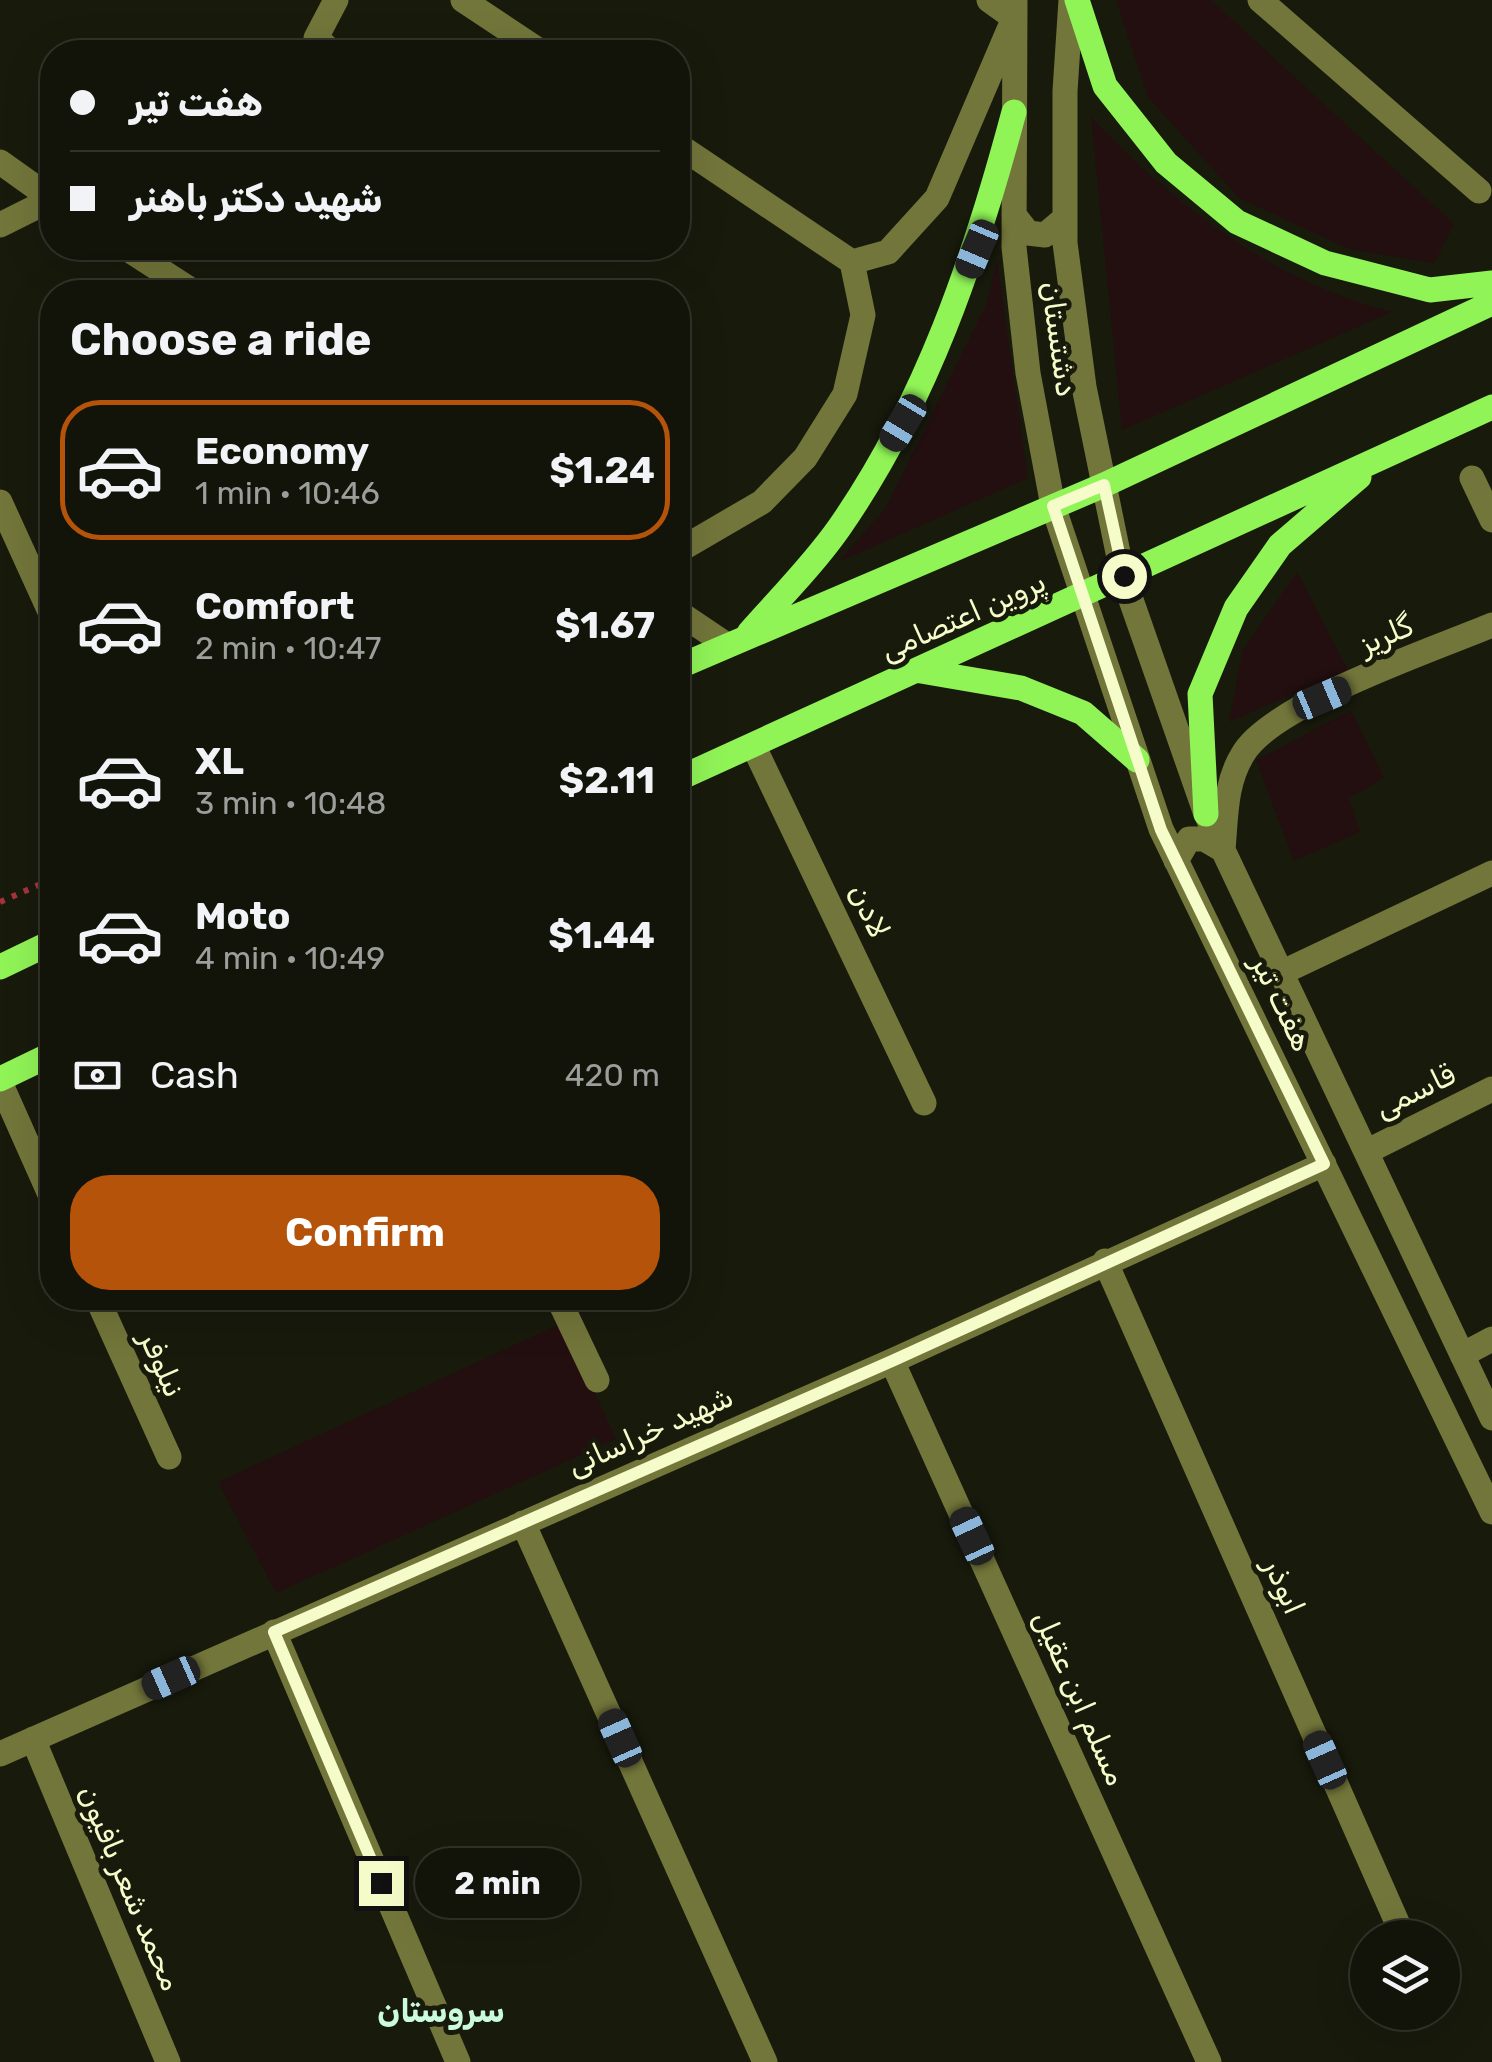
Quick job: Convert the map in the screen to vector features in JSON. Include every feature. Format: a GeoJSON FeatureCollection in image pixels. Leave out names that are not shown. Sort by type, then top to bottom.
{"type":"FeatureCollection","features":[{"type":"Feature","properties":{"kind":"main road"},"geometry":{"type":"LineString","coordinates":[[1074,0],[1105,86],[1166,163],[1238,222],[1325,264],[1430,290],[1492,282]]}},
{"type":"Feature","properties":{"kind":"main road"},"geometry":{"type":"LineString","coordinates":[[736,641],[838,530],[903,423],[977,249],[1014,112]]}},
{"type":"Feature","properties":{"kind":"main road"},"geometry":{"type":"LineString","coordinates":[[690,662],[1104,485],[1492,302]]}},
{"type":"Feature","properties":{"kind":"main road","name":"پروین اعتصامی"},"geometry":{"type":"LineString","coordinates":[[690,774],[1082,598],[1492,407]]}},
{"type":"Feature","properties":{"kind":"main road"},"geometry":{"type":"LineString","coordinates":[[1206,814],[1200,694],[1236,608],[1280,545],[1380,458]]}},
{"type":"Feature","properties":{"kind":"main road"},"geometry":{"type":"LineString","coordinates":[[921,671],[1020,688],[1083,713],[1137,760]]}},
{"type":"Feature","properties":{"kind":"main road"},"geometry":{"type":"LineString","coordinates":[[0,967],[40,948]]}},
{"type":"Feature","properties":{"kind":"main road"},"geometry":{"type":"LineString","coordinates":[[0,1080],[40,1060]]}},
{"type":"Feature","properties":{"kind":"street"},"geometry":{"type":"LineString","coordinates":[[318,40],[336,0]]}},
{"type":"Feature","properties":{"kind":"street"},"geometry":{"type":"LineString","coordinates":[[463,0],[522,40]]}},
{"type":"Feature","properties":{"kind":"street"},"geometry":{"type":"LineString","coordinates":[[852,262],[888,252],[937,198],[1014,9],[989,0]]}},
{"type":"Feature","properties":{"kind":"street","name":"دشتستان"},"geometry":{"type":"LineString","coordinates":[[1074,0],[1065,91],[1064,218],[1084,387],[1104,485]]}},
{"type":"Feature","properties":{"kind":"street"},"geometry":{"type":"LineString","coordinates":[[1260,0],[1479,191]]}},
{"type":"Feature","properties":{"kind":"street","name":"دشتستان"},"geometry":{"type":"LineString","coordinates":[[1014,9],[1014,215],[1028,373],[1053,506]]}},
{"type":"Feature","properties":{"kind":"street"},"geometry":{"type":"LineString","coordinates":[[690,153],[852,262],[862,315],[845,394],[806,458],[762,502],[690,544]]}},
{"type":"Feature","properties":{"kind":"street"},"geometry":{"type":"LineString","coordinates":[[0,162],[40,190]]}},
{"type":"Feature","properties":{"kind":"street"},"geometry":{"type":"LineString","coordinates":[[0,225],[40,204]]}},
{"type":"Feature","properties":{"kind":"street"},"geometry":{"type":"LineString","coordinates":[[1014,215],[1028,233],[1045,235],[1064,218]]}},
{"type":"Feature","properties":{"kind":"street"},"geometry":{"type":"LineString","coordinates":[[145,260],[175,280]]}},
{"type":"Feature","properties":{"kind":"street"},"geometry":{"type":"LineString","coordinates":[[1472,478],[1492,520]]}},
{"type":"Feature","properties":{"kind":"street","name":"هفت تیر"},"geometry":{"type":"LineString","coordinates":[[1104,485],[1124,576],[1206,814],[1492,1418]]}},
{"type":"Feature","properties":{"kind":"street"},"geometry":{"type":"LineString","coordinates":[[0,502],[40,590]]}},
{"type":"Feature","properties":{"kind":"street","name":"هفت تیر"},"geometry":{"type":"LineString","coordinates":[[1053,506],[1137,760],[1176,861],[1492,1512]]}},
{"type":"Feature","properties":{"kind":"street"},"geometry":{"type":"LineString","coordinates":[[690,618],[736,641]]}},
{"type":"Feature","properties":{"kind":"street","name":"گلریز"},"geometry":{"type":"LineString","coordinates":[[1223,850],[1229,780],[1245,749],[1288,713],[1492,625]]}},
{"type":"Feature","properties":{"kind":"street","name":"لادن"},"geometry":{"type":"LineString","coordinates":[[754,748],[924,1103]]}},
{"type":"Feature","properties":{"kind":"street"},"geometry":{"type":"LineString","coordinates":[[1176,861],[1189,838],[1204,838],[1223,850]]}},
{"type":"Feature","properties":{"kind":"street"},"geometry":{"type":"LineString","coordinates":[[1282,973],[1492,873]]}},
{"type":"Feature","properties":{"kind":"street"},"geometry":{"type":"LineString","coordinates":[[0,1080],[40,1172]]}},
{"type":"Feature","properties":{"kind":"street","name":"قاسمی"},"geometry":{"type":"LineString","coordinates":[[1366,1152],[1492,1089]]}},
{"type":"Feature","properties":{"kind":"street","name":"شهید خراسانی"},"geometry":{"type":"LineString","coordinates":[[0,1754],[892,1361],[1324,1164]]}},
{"type":"Feature","properties":{"kind":"street","name":"ابوذر"},"geometry":{"type":"LineString","coordinates":[[1106,1261],[1396,1920]]}},
{"type":"Feature","properties":{"kind":"street","name":"نیلوفر"},"geometry":{"type":"LineString","coordinates":[[102,1310],[168,1457]]}},
{"type":"Feature","properties":{"kind":"street"},"geometry":{"type":"LineString","coordinates":[[564,1310],[596,1380]]}},
{"type":"Feature","properties":{"kind":"street"},"geometry":{"type":"LineString","coordinates":[[1462,1355],[1492,1340]]}},
{"type":"Feature","properties":{"kind":"street","name":"مسلم ابن عقیل"},"geometry":{"type":"LineString","coordinates":[[892,1361],[1208,2062]]}},
{"type":"Feature","properties":{"kind":"street"},"geometry":{"type":"LineString","coordinates":[[522,1523],[765,2062]]}},
{"type":"Feature","properties":{"kind":"street"},"geometry":{"type":"LineString","coordinates":[[274,1632],[458,2062]]}},
{"type":"Feature","properties":{"kind":"street","name":"محمد شعر بافیون"},"geometry":{"type":"LineString","coordinates":[[33,1739],[168,2062]]}},
{"type":"Feature","properties":{"kind":"path"},"geometry":{"type":"LineString","coordinates":[[0,902],[40,884]]}},
{"type":"Feature","properties":{"kind":"shaded area"},"geometry":{"type":"Polygon","coordinates":[[[1116,0],[1211,0],[1454,224],[1434,263],[1349,249],[1239,198],[1148,97],[1116,0]]]}},
{"type":"Feature","properties":{"kind":"shaded area"},"geometry":{"type":"Polygon","coordinates":[[[1091,117],[1156,180],[1228,236],[1307,281],[1392,312],[1122,430],[1091,117]]]}},
{"type":"Feature","properties":{"kind":"shaded area"},"geometry":{"type":"Polygon","coordinates":[[[997,261],[1028,478],[838,562],[885,509],[986,305],[997,261]]]}},
{"type":"Feature","properties":{"kind":"shaded area"},"geometry":{"type":"Polygon","coordinates":[[[1297,572],[1348,670],[1229,722],[1243,650],[1297,572]]]}},
{"type":"Feature","properties":{"kind":"shaded area"},"geometry":{"type":"Polygon","coordinates":[[[1351,711],[1384,778],[1349,798],[1360,832],[1294,861],[1256,760],[1351,711]]]}},
{"type":"Feature","properties":{"kind":"shaded area"},"geometry":{"type":"Polygon","coordinates":[[[562,1323],[616,1439],[276,1593],[218,1482],[562,1323]]]}},
{"type":"Feature","properties":{"kind":"district","name":"سروستان"},"geometry":{"type":"Point","coordinates":[441,2011]}},
{"type":"Feature","properties":{"kind":"route"},"geometry":{"type":"LineString","coordinates":[[381,1883],[274,1632],[892,1361],[1324,1164],[1161,830],[1053,506],[1104,485],[1124,576]]}}]}
